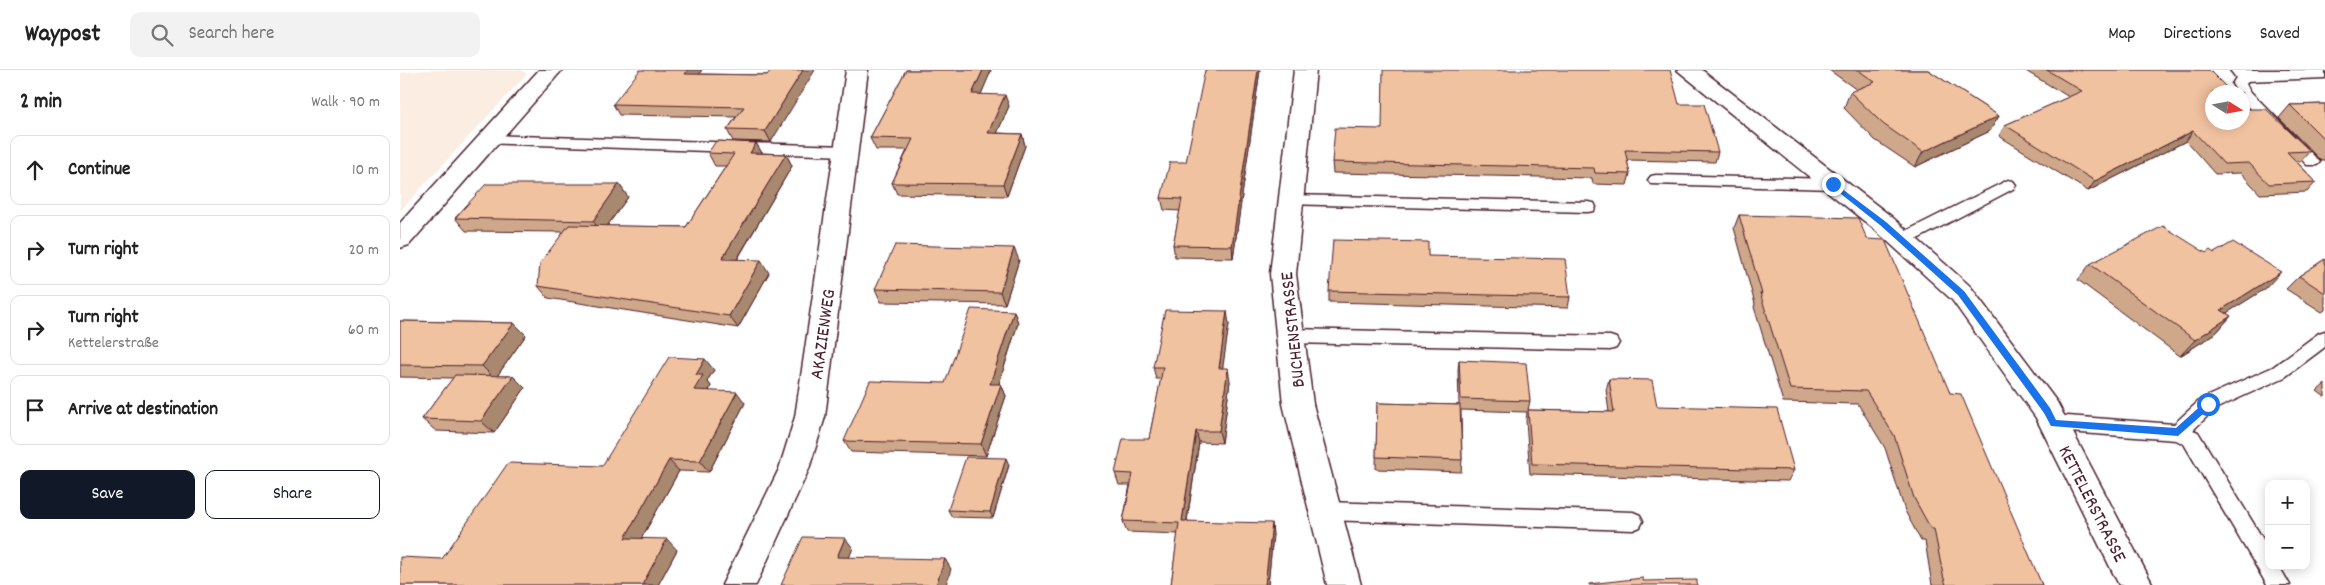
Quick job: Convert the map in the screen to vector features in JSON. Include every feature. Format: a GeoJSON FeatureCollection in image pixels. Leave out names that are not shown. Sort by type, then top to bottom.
{"type":"FeatureCollection","features":[{"type":"Feature","properties":{"kind":"street"},"geometry":{"type":"LineString","coordinates":[[400,239],[550,70]]}},
{"type":"Feature","properties":{"kind":"street","name":"AKAZIENWEG"},"geometry":{"type":"LineString","coordinates":[[739,585],[794,469],[810,417],[857,70]]}},
{"type":"Feature","properties":{"kind":"street","name":"BUCHENSTRASSE"},"geometry":{"type":"LineString","coordinates":[[1305,70],[1283,274],[1298,404],[1344,585]]}},
{"type":"Feature","properties":{"kind":"street","name":"KETTELERSTRASSE"},"geometry":{"type":"LineString","coordinates":[[1688,70],[1902,240],[1961,293],[2047,410],[2136,585]]}},
{"type":"Feature","properties":{"kind":"street"},"geometry":{"type":"LineString","coordinates":[[2243,72],[2325,71]]}},
{"type":"Feature","properties":{"kind":"lane"},"geometry":{"type":"LineString","coordinates":[[2243,72],[2239,84],[2245,94],[2312,162]]}},
{"type":"Feature","properties":{"kind":"lane"},"geometry":{"type":"LineString","coordinates":[[488,140],[846,151]]}},
{"type":"Feature","properties":{"kind":"lane"},"geometry":{"type":"LineString","coordinates":[[1656,180],[1833,184]]}},
{"type":"Feature","properties":{"kind":"lane"},"geometry":{"type":"LineString","coordinates":[[1902,240],[2008,185]]}},
{"type":"Feature","properties":{"kind":"lane"},"geometry":{"type":"LineString","coordinates":[[1291,200],[1588,206]]}},
{"type":"Feature","properties":{"kind":"lane"},"geometry":{"type":"LineString","coordinates":[[1290,336],[1610,343]]}},
{"type":"Feature","properties":{"kind":"lane"},"geometry":{"type":"LineString","coordinates":[[2178,432],[2208,404],[2279,372],[2325,338]]}},
{"type":"Feature","properties":{"kind":"lane"},"geometry":{"type":"LineString","coordinates":[[2054,423],[2178,432],[2191,438],[2279,585]]}},
{"type":"Feature","properties":{"kind":"lane"},"geometry":{"type":"LineString","coordinates":[[1326,511],[1633,521]]}},
{"type":"Feature","properties":{"kind":"shaded area"},"geometry":{"type":"Polygon","coordinates":[[[425,70],[521,70],[527,74],[400,211],[400,73],[425,70]]]}},
{"type":"Feature","properties":{"kind":"building"},"geometry":{"type":"Polygon","coordinates":[[[640,70],[688,70],[685,74],[767,75],[771,70],[803,70],[765,131],[727,130],[744,107],[613,104],[640,70]]]}},
{"type":"Feature","properties":{"kind":"building"},"geometry":{"type":"Polygon","coordinates":[[[906,70],[983,70],[972,94],[1005,95],[988,133],[1022,134],[1003,184],[892,183],[913,139],[870,138],[906,70]]]}},
{"type":"Feature","properties":{"kind":"building"},"geometry":{"type":"Polygon","coordinates":[[[1205,70],[1258,70],[1232,246],[1173,245],[1182,199],[1161,198],[1170,162],[1186,162],[1205,70]]]}},
{"type":"Feature","properties":{"kind":"building"},"geometry":{"type":"Polygon","coordinates":[[[1383,70],[1670,70],[1679,104],[1704,104],[1718,152],[1625,150],[1630,174],[1595,173],[1594,168],[1332,162],[1335,128],[1382,129],[1383,70]]]}},
{"type":"Feature","properties":{"kind":"building"},"geometry":{"type":"Polygon","coordinates":[[[1858,70],[1928,70],[1999,116],[1923,152],[1883,124],[1850,92],[1875,82],[1858,70]]]}},
{"type":"Feature","properties":{"kind":"building"},"geometry":{"type":"Polygon","coordinates":[[[2047,70],[2209,70],[2224,85],[2205,85],[2205,130],[2250,130],[2250,109],[2266,109],[2310,151],[2287,152],[2316,182],[2269,184],[2249,163],[2224,164],[2193,131],[2095,181],[2005,125],[2082,91],[2047,70]]]}},
{"type":"Feature","properties":{"kind":"building"},"geometry":{"type":"Polygon","coordinates":[[[2325,104],[2325,140],[2290,105],[2325,104]]]}},
{"type":"Feature","properties":{"kind":"building"},"geometry":{"type":"Polygon","coordinates":[[[716,141],[756,143],[750,153],[786,154],[722,259],[761,260],[729,316],[538,286],[540,263],[569,225],[686,227],[734,154],[708,153],[716,141]]]}},
{"type":"Feature","properties":{"kind":"building"},"geometry":{"type":"Polygon","coordinates":[[[486,184],[619,184],[593,221],[455,218],[486,184]]]}},
{"type":"Feature","properties":{"kind":"building"},"geometry":{"type":"Polygon","coordinates":[[[1739,215],[1858,218],[1867,239],[1885,240],[1950,393],[1961,394],[2042,585],[1946,585],[1934,529],[1931,529],[1914,498],[1894,435],[1866,391],[1790,389],[1760,293],[1762,294],[1739,215]]]}},
{"type":"Feature","properties":{"kind":"building"},"geometry":{"type":"Polygon","coordinates":[[[2163,226],[2206,253],[2210,250],[2214,253],[2233,242],[2281,272],[2221,310],[2231,316],[2195,340],[2090,264],[2163,226]]]}},
{"type":"Feature","properties":{"kind":"building"},"geometry":{"type":"Polygon","coordinates":[[[1333,240],[1428,242],[1428,256],[1565,259],[1570,297],[1329,291],[1333,240]]]}},
{"type":"Feature","properties":{"kind":"building"},"geometry":{"type":"Polygon","coordinates":[[[895,245],[1014,248],[1000,292],[875,289],[895,245]]]}},
{"type":"Feature","properties":{"kind":"building"},"geometry":{"type":"Polygon","coordinates":[[[2325,259],[2325,293],[2299,276],[2325,259]]]}},
{"type":"Feature","properties":{"kind":"building"},"geometry":{"type":"Polygon","coordinates":[[[971,309],[1014,311],[990,384],[1001,384],[981,444],[844,441],[870,381],[945,383],[971,309]]]}},
{"type":"Feature","properties":{"kind":"building"},"geometry":{"type":"Polygon","coordinates":[[[1165,310],[1227,311],[1219,368],[1228,368],[1219,431],[1196,431],[1182,521],[1272,523],[1265,585],[1171,585],[1179,523],[1123,521],[1133,474],[1115,473],[1123,439],[1149,439],[1163,367],[1153,367],[1165,310]]]}},
{"type":"Feature","properties":{"kind":"building"},"geometry":{"type":"Polygon","coordinates":[[[400,321],[514,323],[482,366],[400,365],[400,321]]]}},
{"type":"Feature","properties":{"kind":"building"},"geometry":{"type":"Polygon","coordinates":[[[669,357],[705,359],[696,375],[703,375],[694,390],[737,392],[700,461],[669,460],[625,538],[667,539],[642,585],[400,585],[400,557],[442,559],[508,463],[602,466],[669,357]]]}},
{"type":"Feature","properties":{"kind":"building"},"geometry":{"type":"Polygon","coordinates":[[[1459,360],[1526,363],[1530,401],[1461,399],[1459,360]]]}},
{"type":"Feature","properties":{"kind":"building"},"geometry":{"type":"Polygon","coordinates":[[[455,375],[513,376],[481,421],[422,419],[455,375]]]}},
{"type":"Feature","properties":{"kind":"building"},"geometry":{"type":"Polygon","coordinates":[[[1609,379],[1652,380],[1657,406],[1777,409],[1794,470],[1532,464],[1528,410],[1614,412],[1609,379]]]}},
{"type":"Feature","properties":{"kind":"building"},"geometry":{"type":"Polygon","coordinates":[[[1377,403],[1460,405],[1462,460],[1376,457],[1377,403]]]}},
{"type":"Feature","properties":{"kind":"building"},"geometry":{"type":"Polygon","coordinates":[[[966,457],[1006,458],[990,512],[948,510],[966,457]]]}},
{"type":"Feature","properties":{"kind":"building"},"geometry":{"type":"Polygon","coordinates":[[[803,537],[845,538],[837,557],[945,559],[936,585],[781,585],[803,537]]]}},
{"type":"Feature","properties":{"kind":"building"},"geometry":{"type":"Polygon","coordinates":[[[1643,578],[1643,581],[1697,580],[1697,585],[1589,585],[1589,584],[1643,578]]]}},
{"type":"Feature","properties":{"kind":"route"},"geometry":{"type":"LineString","coordinates":[[1833,184],[1883,223],[1961,293],[2047,410],[2054,423],[2178,432],[2208,404]]}}]}
